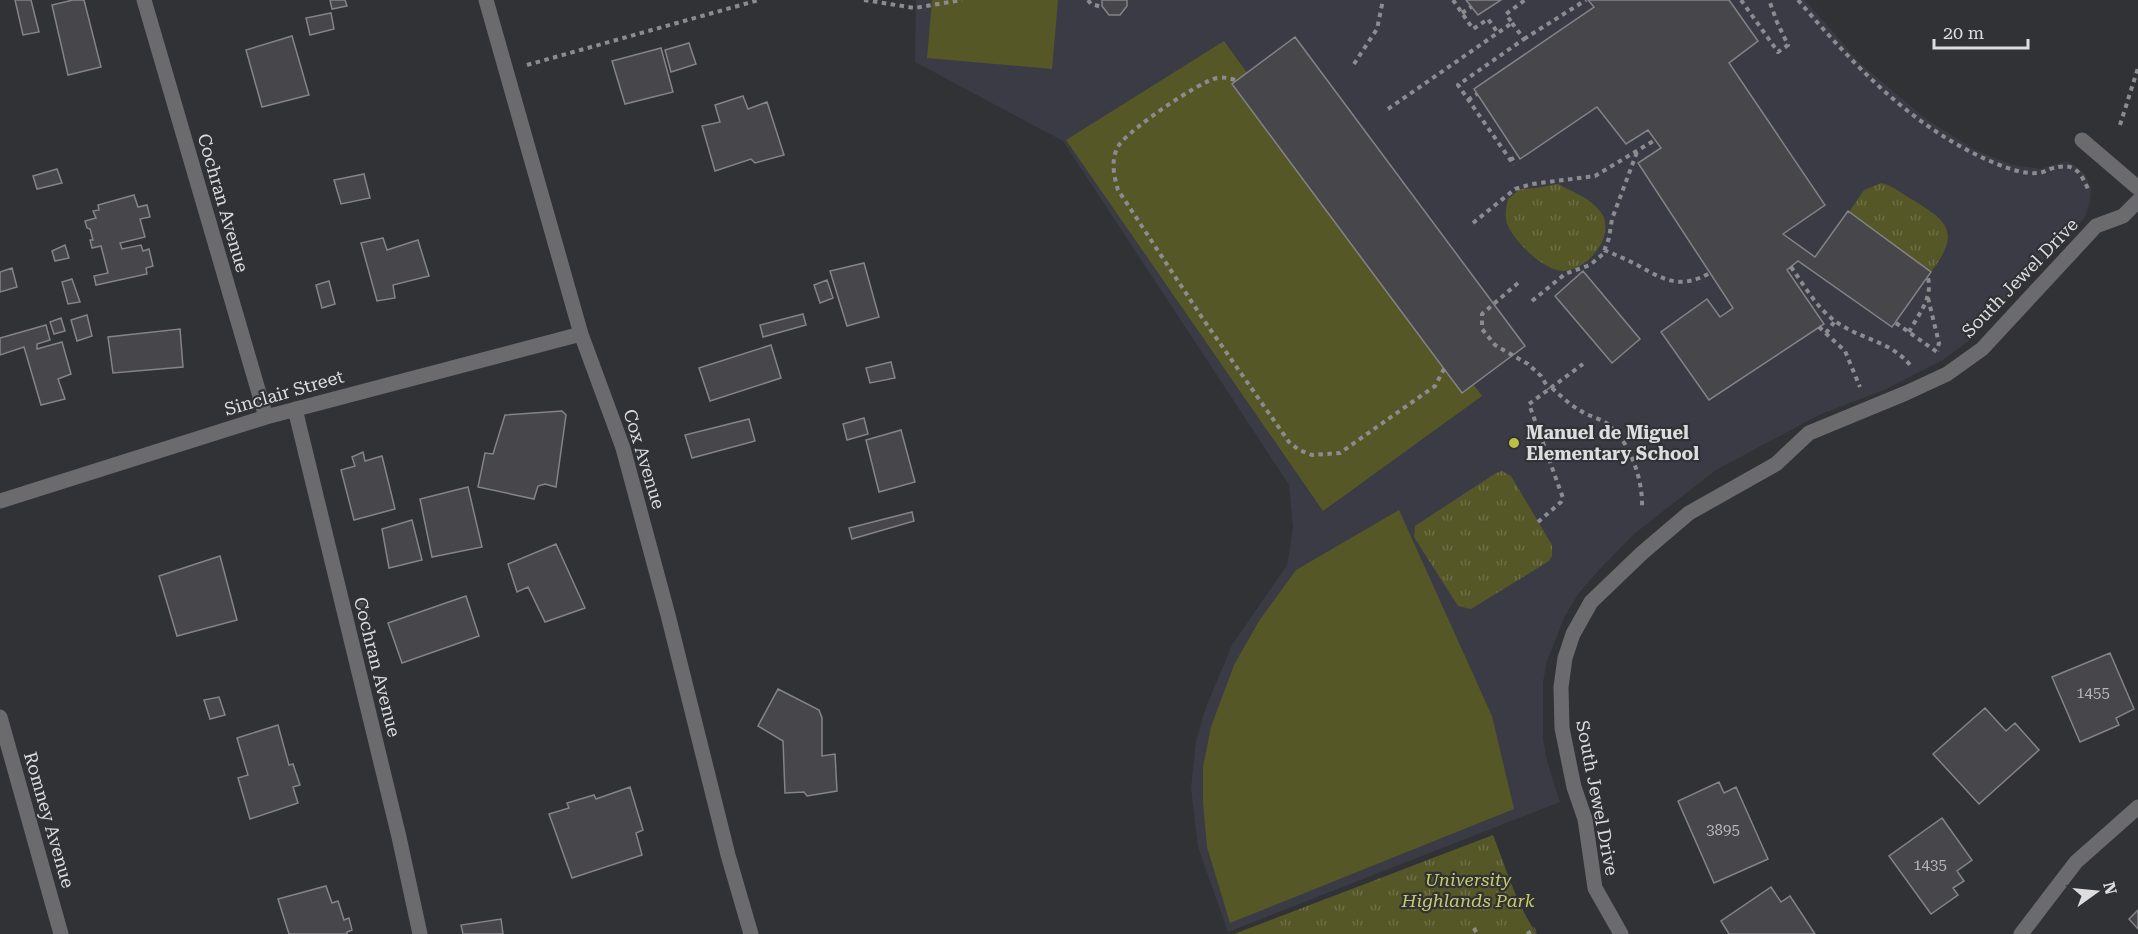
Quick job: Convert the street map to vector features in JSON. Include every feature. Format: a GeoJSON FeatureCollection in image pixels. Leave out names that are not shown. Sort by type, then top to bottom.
{"type":"FeatureCollection","features":[{"type":"Feature","properties":{"kind":"street","name":"Cochran Avenue"},"geometry":{"type":"LineString","coordinates":[[144,0],[266,417]]}},
{"type":"Feature","properties":{"kind":"street","name":"Cox Avenue"},"geometry":{"type":"LineString","coordinates":[[486,0],[581,334],[623,448],[668,615],[728,855],[751,934]]}},
{"type":"Feature","properties":{"kind":"street"},"geometry":{"type":"LineString","coordinates":[[2082,140],[2138,188]]}},
{"type":"Feature","properties":{"kind":"street","name":"South Jewel Drive"},"geometry":{"type":"LineString","coordinates":[[1621,934],[1595,888],[1585,819],[1574,787],[1562,728],[1561,687],[1565,658],[1573,634],[1591,602],[1642,553],[1689,513],[1776,464],[1809,433],[1947,374],[1982,349],[2096,226],[2122,216],[2138,201]]}},
{"type":"Feature","properties":{"kind":"street","name":"Sinclair Street"},"geometry":{"type":"LineString","coordinates":[[0,501],[266,417],[581,334]]}},
{"type":"Feature","properties":{"kind":"street","name":"Cochran Avenue"},"geometry":{"type":"LineString","coordinates":[[295,409],[399,837],[420,934]]}},
{"type":"Feature","properties":{"kind":"street","name":"Romney Avenue"},"geometry":{"type":"LineString","coordinates":[[0,717],[61,934]]}},
{"type":"Feature","properties":{"kind":"street"},"geometry":{"type":"LineString","coordinates":[[2021,934],[2076,861],[2138,807]]}},
{"type":"Feature","properties":{"kind":"path"},"geometry":{"type":"LineString","coordinates":[[506,70],[759,0]]}},
{"type":"Feature","properties":{"kind":"path"},"geometry":{"type":"LineString","coordinates":[[864,0],[913,7],[962,0]]}},
{"type":"Feature","properties":{"kind":"path"},"geometry":{"type":"LineString","coordinates":[[911,0],[913,7]]}},
{"type":"Feature","properties":{"kind":"path"},"geometry":{"type":"LineString","coordinates":[[1088,0],[1102,7]]}},
{"type":"Feature","properties":{"kind":"path"},"geometry":{"type":"LineString","coordinates":[[1354,64],[1377,29],[1383,0]]}},
{"type":"Feature","properties":{"kind":"path"},"geometry":{"type":"LineString","coordinates":[[1453,0],[1473,29],[1488,19],[1498,33]]}},
{"type":"Feature","properties":{"kind":"path"},"geometry":{"type":"LineString","coordinates":[[1524,39],[1506,14],[1525,0]]}},
{"type":"Feature","properties":{"kind":"path"},"geometry":{"type":"LineString","coordinates":[[1514,165],[1458,85],[1524,39],[1586,0]]}},
{"type":"Feature","properties":{"kind":"path"},"geometry":{"type":"LineString","coordinates":[[1741,0],[1778,52],[1788,45],[1769,0]]}},
{"type":"Feature","properties":{"kind":"path"},"geometry":{"type":"LineString","coordinates":[[1798,0],[1855,66],[1907,111],[1948,140],[1994,163],[2021,172],[2039,174],[2065,165],[2070,166],[2083,178],[2088,189]]}},
{"type":"Feature","properties":{"kind":"path"},"geometry":{"type":"LineString","coordinates":[[1462,13],[1471,7]]}},
{"type":"Feature","properties":{"kind":"path"},"geometry":{"type":"LineString","coordinates":[[1388,109],[1512,23]]}},
{"type":"Feature","properties":{"kind":"path"},"geometry":{"type":"LineString","coordinates":[[2120,125],[2138,68]]}},
{"type":"Feature","properties":{"kind":"path"},"geometry":{"type":"LineString","coordinates":[[1235,80],[1225,77],[1209,81],[1166,107],[1127,137],[1118,147],[1113,161],[1114,176],[1118,190],[1203,319],[1289,442],[1299,450],[1312,455],[1340,453],[1435,386],[1444,369]]}},
{"type":"Feature","properties":{"kind":"path"},"geometry":{"type":"LineString","coordinates":[[1468,100],[1477,94]]}},
{"type":"Feature","properties":{"kind":"path"},"geometry":{"type":"LineString","coordinates":[[1473,223],[1515,189],[1532,184],[1595,176],[1655,140]]}},
{"type":"Feature","properties":{"kind":"path"},"geometry":{"type":"LineString","coordinates":[[1532,301],[1565,274],[1590,266],[1604,250],[1609,238],[1612,219],[1638,150]]}},
{"type":"Feature","properties":{"kind":"path"},"geometry":{"type":"LineString","coordinates":[[1510,160],[1518,156]]}},
{"type":"Feature","properties":{"kind":"path"},"geometry":{"type":"LineString","coordinates":[[1604,250],[1659,278],[1674,282],[1696,281],[1710,273]]}},
{"type":"Feature","properties":{"kind":"path"},"geometry":{"type":"LineString","coordinates":[[1791,267],[1816,303],[1835,321],[1894,350],[1911,366]]}},
{"type":"Feature","properties":{"kind":"path"},"geometry":{"type":"LineString","coordinates":[[1909,332],[1928,298],[1930,287],[1928,278]]}},
{"type":"Feature","properties":{"kind":"path"},"geometry":{"type":"LineString","coordinates":[[1518,284],[1482,314],[1482,329],[1495,345],[1528,364],[1541,376],[1550,389],[1578,410],[1610,425],[1638,472],[1642,507]]}},
{"type":"Feature","properties":{"kind":"path"},"geometry":{"type":"LineString","coordinates":[[1896,323],[1938,352],[1939,343],[1928,298]]}},
{"type":"Feature","properties":{"kind":"path"},"geometry":{"type":"LineString","coordinates":[[1826,333],[1835,321]]}},
{"type":"Feature","properties":{"kind":"path"},"geometry":{"type":"LineString","coordinates":[[1819,327],[1845,351],[1864,396]]}},
{"type":"Feature","properties":{"kind":"path"},"geometry":{"type":"LineString","coordinates":[[1538,522],[1563,498],[1529,404],[1583,364]]}},
{"type":"Feature","properties":{"kind":"path"},"geometry":{"type":"LineString","coordinates":[[1474,928],[1477,934]]}},
{"type":"Feature","properties":{"kind":"path"},"geometry":{"type":"LineString","coordinates":[[1527,934],[1535,929]]}},
{"type":"Feature","properties":{"kind":"shaded area","name":"Manuel de Miguel Elementary School"},"geometry":{"type":"Polygon","coordinates":[[[916,0],[1805,0],[1860,63],[1926,119],[1975,150],[2013,165],[2041,169],[2066,161],[2076,166],[2085,174],[2091,189],[2090,202],[2085,217],[1971,339],[1943,360],[1884,390],[1819,415],[1716,470],[1634,534],[1599,570],[1579,593],[1565,616],[1547,661],[1543,682],[1543,739],[1547,761],[1560,802],[1228,932],[1198,847],[1191,788],[1196,741],[1206,707],[1232,645],[1287,565],[1293,528],[1289,485],[1063,141],[915,62],[916,0]]]}},
{"type":"Feature","properties":{"kind":"green space"},"geometry":{"type":"Polygon","coordinates":[[[932,0],[1058,0],[1052,69],[927,58],[932,0]]]}},
{"type":"Feature","properties":{"kind":"green space"},"geometry":{"type":"Polygon","coordinates":[[[1224,41],[1482,396],[1323,511],[1066,140],[1224,41]]]}},
{"type":"Feature","properties":{"kind":"green space"},"geometry":{"type":"Polygon","coordinates":[[[1881,183],[1894,188],[1926,208],[1943,222],[1948,238],[1946,248],[1931,272],[1849,212],[1864,190],[1881,183]]]}},
{"type":"Feature","properties":{"kind":"green space"},"geometry":{"type":"Polygon","coordinates":[[[1558,184],[1591,202],[1605,220],[1603,240],[1591,258],[1573,269],[1564,271],[1548,266],[1524,248],[1512,233],[1506,216],[1508,199],[1520,189],[1558,184]]]}},
{"type":"Feature","properties":{"kind":"green space"},"geometry":{"type":"Polygon","coordinates":[[[1502,471],[1511,476],[1552,545],[1552,556],[1549,561],[1471,609],[1458,606],[1414,537],[1415,526],[1502,471]]]}},
{"type":"Feature","properties":{"kind":"green space"},"geometry":{"type":"Polygon","coordinates":[[[1399,510],[1492,716],[1514,809],[1230,923],[1207,847],[1203,767],[1211,727],[1234,665],[1259,621],[1296,570],[1399,510]]]}},
{"type":"Feature","properties":{"kind":"green space","name":"University Highlands Park"},"geometry":{"type":"Polygon","coordinates":[[[1493,835],[1517,898],[1537,934],[1234,934],[1493,835]]]}},
{"type":"Feature","properties":{"kind":"building"},"geometry":{"type":"Polygon","coordinates":[[[15,0],[31,0],[39,32],[23,35],[15,0]]]}},
{"type":"Feature","properties":{"kind":"building"},"geometry":{"type":"Polygon","coordinates":[[[84,0],[101,67],[68,75],[52,5],[84,0]]]}},
{"type":"Feature","properties":{"kind":"building"},"geometry":{"type":"Polygon","coordinates":[[[330,0],[345,0],[347,6],[332,9],[330,0]]]}},
{"type":"Feature","properties":{"kind":"building"},"geometry":{"type":"Polygon","coordinates":[[[1102,0],[1127,0],[1127,6],[1120,15],[1109,15],[1102,6],[1102,0]]]}},
{"type":"Feature","properties":{"kind":"building"},"geometry":{"type":"Polygon","coordinates":[[[1466,0],[1501,0],[1478,15],[1466,0]]]}},
{"type":"Feature","properties":{"kind":"building"},"geometry":{"type":"Polygon","coordinates":[[[1588,0],[1729,0],[1758,41],[1729,63],[1825,205],[1783,234],[1815,257],[1848,211],[1931,272],[1892,327],[1798,261],[1787,270],[1824,324],[1709,400],[1661,332],[1707,299],[1720,317],[1733,308],[1638,163],[1661,148],[1648,130],[1626,144],[1597,107],[1520,159],[1474,89],[1594,7],[1588,0]]]}},
{"type":"Feature","properties":{"kind":"building"},"geometry":{"type":"Polygon","coordinates":[[[331,13],[334,29],[310,35],[306,18],[331,13]]]}},
{"type":"Feature","properties":{"kind":"building"},"geometry":{"type":"Polygon","coordinates":[[[292,36],[309,95],[262,107],[246,50],[292,36]]]}},
{"type":"Feature","properties":{"kind":"building"},"geometry":{"type":"Polygon","coordinates":[[[1295,37],[1525,346],[1462,393],[1232,84],[1295,37]]]}},
{"type":"Feature","properties":{"kind":"building"},"geometry":{"type":"Polygon","coordinates":[[[689,43],[696,64],[671,72],[665,50],[689,43]]]}},
{"type":"Feature","properties":{"kind":"building"},"geometry":{"type":"Polygon","coordinates":[[[661,48],[673,92],[625,104],[612,61],[661,48]]]}},
{"type":"Feature","properties":{"kind":"building"},"geometry":{"type":"Polygon","coordinates":[[[743,96],[748,109],[767,102],[784,155],[755,163],[751,159],[715,171],[702,126],[720,122],[715,105],[743,96]]]}},
{"type":"Feature","properties":{"kind":"building"},"geometry":{"type":"Polygon","coordinates":[[[57,169],[62,183],[37,189],[33,176],[57,169]]]}},
{"type":"Feature","properties":{"kind":"building"},"geometry":{"type":"Polygon","coordinates":[[[364,174],[370,198],[341,204],[334,180],[364,174]]]}},
{"type":"Feature","properties":{"kind":"building"},"geometry":{"type":"Polygon","coordinates":[[[134,195],[138,207],[147,205],[150,217],[140,219],[145,237],[120,243],[122,249],[141,245],[143,251],[149,249],[153,266],[146,268],[147,274],[96,285],[94,276],[108,273],[101,246],[92,248],[90,240],[93,240],[85,221],[96,218],[93,211],[99,210],[98,205],[134,195]]]}},
{"type":"Feature","properties":{"kind":"building"},"geometry":{"type":"Polygon","coordinates":[[[383,238],[387,250],[418,240],[429,276],[393,285],[395,298],[377,301],[361,243],[383,238]]]}},
{"type":"Feature","properties":{"kind":"building"},"geometry":{"type":"Polygon","coordinates":[[[65,245],[69,258],[55,261],[52,251],[65,245]]]}},
{"type":"Feature","properties":{"kind":"building"},"geometry":{"type":"Polygon","coordinates":[[[864,263],[879,317],[847,326],[830,271],[864,263]]]}},
{"type":"Feature","properties":{"kind":"building"},"geometry":{"type":"Polygon","coordinates":[[[12,268],[17,287],[0,292],[0,272],[12,268]]]}},
{"type":"Feature","properties":{"kind":"building"},"geometry":{"type":"Polygon","coordinates":[[[1583,271],[1640,339],[1612,363],[1555,296],[1583,271]]]}},
{"type":"Feature","properties":{"kind":"building"},"geometry":{"type":"Polygon","coordinates":[[[72,279],[80,302],[68,304],[62,282],[72,279]]]}},
{"type":"Feature","properties":{"kind":"building"},"geometry":{"type":"Polygon","coordinates":[[[827,280],[833,298],[820,303],[814,285],[827,280]]]}},
{"type":"Feature","properties":{"kind":"building"},"geometry":{"type":"Polygon","coordinates":[[[329,281],[335,304],[322,308],[316,285],[329,281]]]}},
{"type":"Feature","properties":{"kind":"building"},"geometry":{"type":"Polygon","coordinates":[[[803,314],[806,325],[763,337],[760,325],[803,314]]]}},
{"type":"Feature","properties":{"kind":"building"},"geometry":{"type":"Polygon","coordinates":[[[87,315],[92,336],[77,341],[71,320],[87,315]]]}},
{"type":"Feature","properties":{"kind":"building"},"geometry":{"type":"Polygon","coordinates":[[[61,318],[65,331],[54,334],[50,322],[61,318]]]}},
{"type":"Feature","properties":{"kind":"building"},"geometry":{"type":"Polygon","coordinates":[[[46,325],[50,340],[37,344],[37,349],[62,342],[71,374],[58,379],[65,399],[41,405],[24,347],[0,355],[0,338],[46,325]]]}},
{"type":"Feature","properties":{"kind":"building"},"geometry":{"type":"Polygon","coordinates":[[[180,329],[183,367],[113,373],[108,337],[180,329]]]}},
{"type":"Feature","properties":{"kind":"building"},"geometry":{"type":"Polygon","coordinates":[[[771,345],[781,378],[710,401],[699,368],[771,345]]]}},
{"type":"Feature","properties":{"kind":"building"},"geometry":{"type":"Polygon","coordinates":[[[891,362],[895,378],[870,383],[866,368],[891,362]]]}},
{"type":"Feature","properties":{"kind":"building"},"geometry":{"type":"Polygon","coordinates":[[[562,411],[566,415],[556,487],[545,484],[538,486],[534,499],[478,487],[485,453],[493,454],[505,415],[562,411]]]}},
{"type":"Feature","properties":{"kind":"building"},"geometry":{"type":"Polygon","coordinates":[[[864,418],[868,434],[847,440],[843,424],[864,418]]]}},
{"type":"Feature","properties":{"kind":"building"},"geometry":{"type":"Polygon","coordinates":[[[749,419],[755,441],[692,458],[685,435],[749,419]]]}},
{"type":"Feature","properties":{"kind":"building"},"geometry":{"type":"Polygon","coordinates":[[[901,430],[915,482],[879,492],[866,440],[901,430]]]}},
{"type":"Feature","properties":{"kind":"building"},"geometry":{"type":"Polygon","coordinates":[[[363,452],[365,461],[382,456],[395,509],[354,520],[341,470],[355,466],[352,457],[363,452]]]}},
{"type":"Feature","properties":{"kind":"building"},"geometry":{"type":"Polygon","coordinates":[[[468,487],[482,547],[432,557],[420,499],[468,487]]]}},
{"type":"Feature","properties":{"kind":"building"},"geometry":{"type":"Polygon","coordinates":[[[912,512],[914,521],[852,539],[849,528],[912,512]]]}},
{"type":"Feature","properties":{"kind":"building"},"geometry":{"type":"Polygon","coordinates":[[[412,520],[422,560],[389,568],[382,529],[412,520]]]}},
{"type":"Feature","properties":{"kind":"building"},"geometry":{"type":"Polygon","coordinates":[[[556,544],[585,608],[545,622],[528,587],[517,592],[508,564],[556,544]]]}},
{"type":"Feature","properties":{"kind":"building"},"geometry":{"type":"Polygon","coordinates":[[[220,556],[237,620],[177,636],[159,576],[220,556]]]}},
{"type":"Feature","properties":{"kind":"building"},"geometry":{"type":"Polygon","coordinates":[[[466,596],[479,636],[402,663],[388,623],[466,596]]]}},
{"type":"Feature","properties":{"kind":"building"},"geometry":{"type":"Polygon","coordinates":[[[365,601],[369,619],[360,621],[356,603],[365,601]]]}},
{"type":"Feature","properties":{"kind":"building"},"geometry":{"type":"Polygon","coordinates":[[[2110,653],[2134,709],[2116,718],[2119,725],[2080,742],[2052,677],[2110,653]]]}},
{"type":"Feature","properties":{"kind":"building"},"geometry":{"type":"Polygon","coordinates":[[[778,689],[819,710],[822,718],[822,756],[835,754],[837,791],[807,796],[804,792],[785,793],[783,741],[758,726],[778,689]]]}},
{"type":"Feature","properties":{"kind":"building"},"geometry":{"type":"Polygon","coordinates":[[[219,697],[225,715],[210,719],[204,700],[219,697]]]}},
{"type":"Feature","properties":{"kind":"building"},"geometry":{"type":"Polygon","coordinates":[[[1985,708],[2006,731],[2015,723],[2039,750],[1979,804],[1933,754],[1985,708]]]}},
{"type":"Feature","properties":{"kind":"building"},"geometry":{"type":"Polygon","coordinates":[[[278,725],[289,765],[293,764],[300,785],[293,787],[298,803],[250,819],[238,778],[248,775],[237,738],[278,725]]]}},
{"type":"Feature","properties":{"kind":"building"},"geometry":{"type":"Polygon","coordinates":[[[1719,782],[1724,793],[1736,787],[1768,859],[1714,883],[1678,801],[1719,782]]]}},
{"type":"Feature","properties":{"kind":"building"},"geometry":{"type":"Polygon","coordinates":[[[630,787],[643,830],[636,833],[642,855],[572,878],[549,814],[569,808],[567,803],[594,795],[596,799],[630,787]]]}},
{"type":"Feature","properties":{"kind":"building"},"geometry":{"type":"Polygon","coordinates":[[[1942,818],[1972,860],[1957,871],[1964,881],[1953,888],[1958,895],[1931,914],[1889,856],[1942,818]]]}},
{"type":"Feature","properties":{"kind":"building"},"geometry":{"type":"Polygon","coordinates":[[[326,886],[332,903],[338,901],[344,920],[349,918],[352,930],[347,934],[289,934],[278,899],[326,886]]]}},
{"type":"Feature","properties":{"kind":"building"},"geometry":{"type":"Polygon","coordinates":[[[1771,887],[1781,902],[1790,896],[1815,934],[1729,934],[1721,921],[1771,887]]]}},
{"type":"Feature","properties":{"kind":"building"},"geometry":{"type":"Polygon","coordinates":[[[2138,910],[2138,929],[2129,919],[2138,910]]]}},
{"type":"Feature","properties":{"kind":"building"},"geometry":{"type":"Polygon","coordinates":[[[501,919],[503,934],[463,934],[461,925],[501,919]]]}},
{"type":"Feature","properties":{"kind":"place","name":"Manuel de Miguel Elementary School"},"geometry":{"type":"Point","coordinates":[1514,443]}}]}
